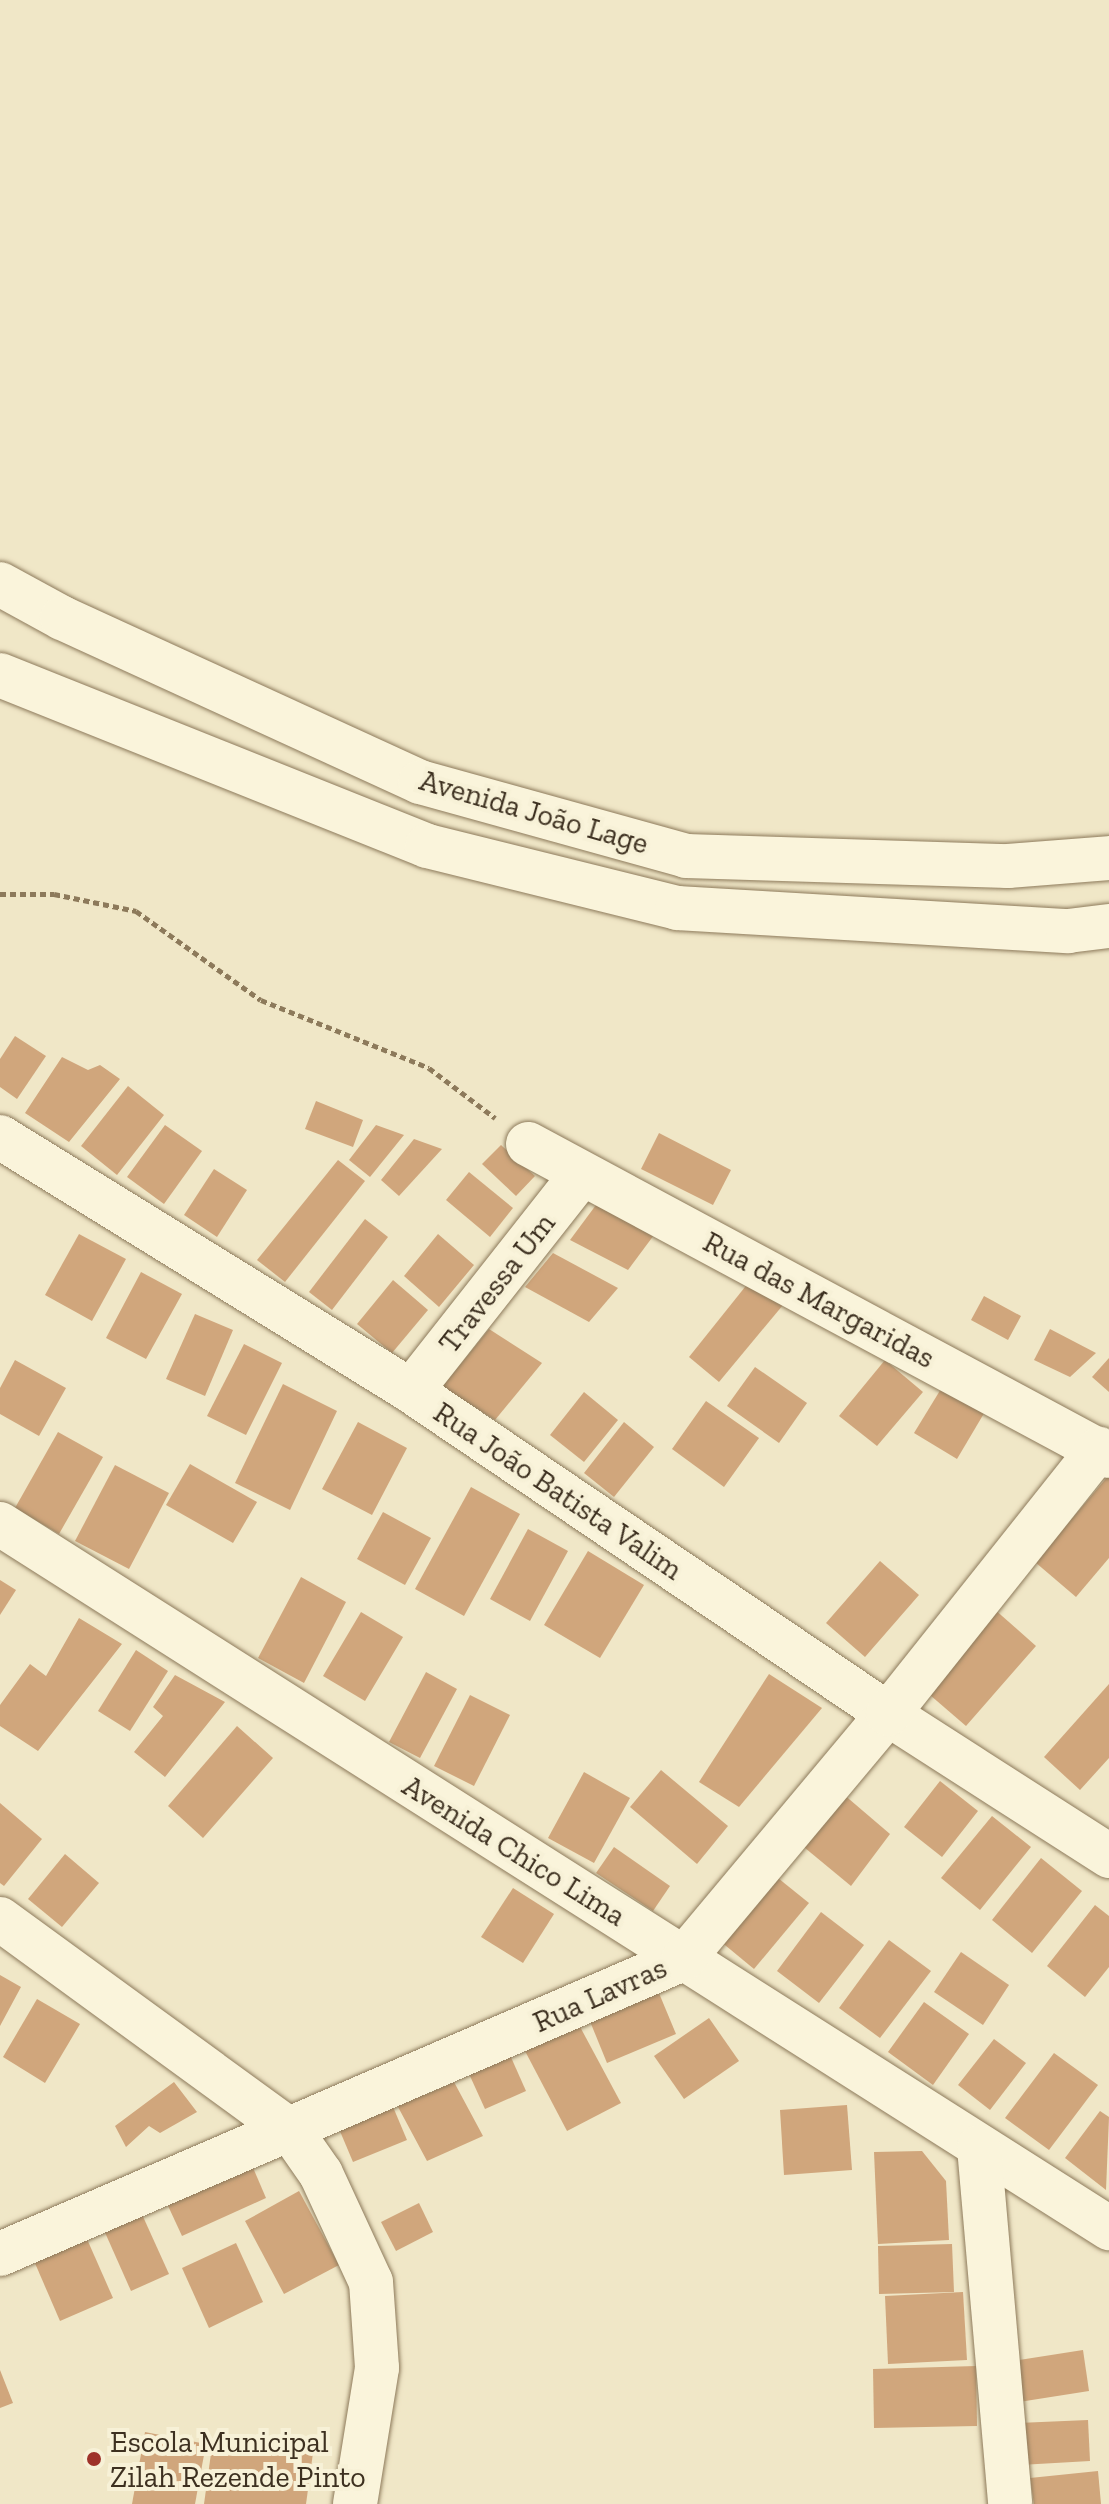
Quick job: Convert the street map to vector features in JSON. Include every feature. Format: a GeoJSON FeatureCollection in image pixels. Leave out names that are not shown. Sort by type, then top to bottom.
{"type":"FeatureCollection","features":[{"type":"Feature","properties":{"kind":"street","name":"Avenida João Lage"},"geometry":{"type":"LineString","coordinates":[[0,584],[62,618],[420,782],[686,856],[1008,866],[1109,858]]}},
{"type":"Feature","properties":{"kind":"street","name":"Avenida João Lage"},"geometry":{"type":"LineString","coordinates":[[0,675],[427,846],[677,908],[1068,931],[1109,926]]}},
{"type":"Feature","properties":{"kind":"street","name":"Rua João Batista Valim"},"geometry":{"type":"LineString","coordinates":[[0,1137],[411,1391],[888,1714],[1109,1856]]}},
{"type":"Feature","properties":{"kind":"street","name":"Rua das Margaridas"},"geometry":{"type":"LineString","coordinates":[[528,1144],[1104,1452]]}},
{"type":"Feature","properties":{"kind":"street","name":"Travessa Um"},"geometry":{"type":"LineString","coordinates":[[411,1391],[582,1174]]}},
{"type":"Feature","properties":{"kind":"street","name":"Rua Lavras"},"geometry":{"type":"LineString","coordinates":[[0,2254],[291,2131],[683,1959],[1104,1452]]}},
{"type":"Feature","properties":{"kind":"street","name":"Avenida Chico Lima"},"geometry":{"type":"LineString","coordinates":[[0,1524],[1109,2228]]}},
{"type":"Feature","properties":{"kind":"street"},"geometry":{"type":"LineString","coordinates":[[0,1919],[291,2131],[321,2174],[371,2282],[377,2368],[355,2504]]}},
{"type":"Feature","properties":{"kind":"street"},"geometry":{"type":"LineString","coordinates":[[979,2147],[1010,2504]]}},
{"type":"Feature","properties":{"kind":"path"},"geometry":{"type":"LineString","coordinates":[[0,894],[54,894],[136,911],[261,1000],[429,1068],[528,1144]]}},
{"type":"Feature","properties":{"kind":"building"},"geometry":{"type":"Polygon","coordinates":[[[15,1036],[46,1056],[17,1099],[0,1087],[0,1059],[15,1036]]]}},
{"type":"Feature","properties":{"kind":"building"},"geometry":{"type":"Polygon","coordinates":[[[62,1057],[88,1070],[100,1065],[120,1079],[69,1142],[25,1113],[62,1057]]]}},
{"type":"Feature","properties":{"kind":"building"},"geometry":{"type":"Polygon","coordinates":[[[128,1086],[164,1115],[117,1175],[81,1146],[128,1086]]]}},
{"type":"Feature","properties":{"kind":"building"},"geometry":{"type":"Polygon","coordinates":[[[316,1101],[363,1120],[353,1147],[305,1129],[316,1101]]]}},
{"type":"Feature","properties":{"kind":"building"},"geometry":{"type":"Polygon","coordinates":[[[165,1125],[202,1151],[164,1204],[127,1177],[165,1125]]]}},
{"type":"Feature","properties":{"kind":"building"},"geometry":{"type":"Polygon","coordinates":[[[376,1125],[404,1135],[370,1177],[349,1160],[376,1125]]]}},
{"type":"Feature","properties":{"kind":"building"},"geometry":{"type":"Polygon","coordinates":[[[659,1133],[731,1170],[713,1205],[641,1169],[659,1133]]]}},
{"type":"Feature","properties":{"kind":"building"},"geometry":{"type":"Polygon","coordinates":[[[414,1139],[442,1149],[399,1196],[381,1180],[414,1139]]]}},
{"type":"Feature","properties":{"kind":"building"},"geometry":{"type":"Polygon","coordinates":[[[501,1145],[535,1176],[516,1196],[482,1164],[501,1145]]]}},
{"type":"Feature","properties":{"kind":"building"},"geometry":{"type":"Polygon","coordinates":[[[338,1160],[365,1181],[285,1282],[257,1260],[338,1160]]]}},
{"type":"Feature","properties":{"kind":"building"},"geometry":{"type":"Polygon","coordinates":[[[214,1169],[247,1190],[217,1237],[184,1215],[214,1169]]]}},
{"type":"Feature","properties":{"kind":"building"},"geometry":{"type":"Polygon","coordinates":[[[469,1172],[513,1208],[490,1237],[446,1200],[469,1172]]]}},
{"type":"Feature","properties":{"kind":"building"},"geometry":{"type":"Polygon","coordinates":[[[596,1205],[654,1235],[628,1270],[570,1240],[596,1205]]]}},
{"type":"Feature","properties":{"kind":"building"},"geometry":{"type":"Polygon","coordinates":[[[365,1219],[388,1237],[332,1310],[309,1292],[365,1219]]]}},
{"type":"Feature","properties":{"kind":"building"},"geometry":{"type":"Polygon","coordinates":[[[79,1234],[126,1259],[92,1321],[45,1295],[79,1234]]]}},
{"type":"Feature","properties":{"kind":"building"},"geometry":{"type":"Polygon","coordinates":[[[438,1234],[474,1265],[439,1307],[404,1276],[438,1234]]]}},
{"type":"Feature","properties":{"kind":"building"},"geometry":{"type":"Polygon","coordinates":[[[553,1253],[618,1288],[589,1322],[525,1287],[553,1253]]]}},
{"type":"Feature","properties":{"kind":"building"},"geometry":{"type":"Polygon","coordinates":[[[141,1272],[182,1294],[146,1359],[106,1338],[141,1272]]]}},
{"type":"Feature","properties":{"kind":"building"},"geometry":{"type":"Polygon","coordinates":[[[393,1280],[428,1310],[392,1353],[357,1324],[393,1280]]]}},
{"type":"Feature","properties":{"kind":"building"},"geometry":{"type":"Polygon","coordinates":[[[749,1282],[788,1299],[719,1382],[689,1357],[749,1282]]]}},
{"type":"Feature","properties":{"kind":"building"},"geometry":{"type":"Polygon","coordinates":[[[984,1296],[1021,1316],[1008,1340],[971,1320],[984,1296]]]}},
{"type":"Feature","properties":{"kind":"building"},"geometry":{"type":"Polygon","coordinates":[[[195,1314],[233,1330],[205,1396],[166,1379],[195,1314]]]}},
{"type":"Feature","properties":{"kind":"building"},"geometry":{"type":"Polygon","coordinates":[[[489,1329],[542,1363],[495,1420],[442,1387],[489,1329]]]}},
{"type":"Feature","properties":{"kind":"building"},"geometry":{"type":"Polygon","coordinates":[[[1050,1329],[1096,1353],[1070,1377],[1034,1360],[1050,1329]]]}},
{"type":"Feature","properties":{"kind":"building"},"geometry":{"type":"Polygon","coordinates":[[[244,1344],[282,1363],[246,1435],[207,1416],[244,1344]]]}},
{"type":"Feature","properties":{"kind":"building"},"geometry":{"type":"Polygon","coordinates":[[[1109,1358],[1109,1392],[1092,1377],[1109,1358]]]}},
{"type":"Feature","properties":{"kind":"building"},"geometry":{"type":"Polygon","coordinates":[[[15,1360],[66,1388],[39,1436],[0,1414],[0,1388],[15,1360]]]}},
{"type":"Feature","properties":{"kind":"building"},"geometry":{"type":"Polygon","coordinates":[[[885,1360],[923,1392],[877,1446],[839,1416],[885,1360]]]}},
{"type":"Feature","properties":{"kind":"building"},"geometry":{"type":"Polygon","coordinates":[[[755,1367],[807,1403],[779,1443],[727,1406],[755,1367]]]}},
{"type":"Feature","properties":{"kind":"building"},"geometry":{"type":"Polygon","coordinates":[[[283,1384],[337,1411],[290,1510],[235,1483],[283,1384]]]}},
{"type":"Feature","properties":{"kind":"building"},"geometry":{"type":"Polygon","coordinates":[[[944,1384],[986,1410],[957,1459],[914,1433],[944,1384]]]}},
{"type":"Feature","properties":{"kind":"building"},"geometry":{"type":"Polygon","coordinates":[[[584,1392],[618,1420],[584,1462],[550,1435],[584,1392]]]}},
{"type":"Feature","properties":{"kind":"building"},"geometry":{"type":"Polygon","coordinates":[[[706,1401],[759,1438],[724,1487],[672,1449],[706,1401]]]}},
{"type":"Feature","properties":{"kind":"building"},"geometry":{"type":"Polygon","coordinates":[[[358,1422],[407,1448],[372,1515],[322,1489],[358,1422]]]}},
{"type":"Feature","properties":{"kind":"building"},"geometry":{"type":"Polygon","coordinates":[[[624,1422],[654,1447],[614,1497],[584,1473],[624,1422]]]}},
{"type":"Feature","properties":{"kind":"building"},"geometry":{"type":"Polygon","coordinates":[[[58,1432],[103,1457],[59,1534],[15,1508],[58,1432]]]}},
{"type":"Feature","properties":{"kind":"building"},"geometry":{"type":"Polygon","coordinates":[[[190,1464],[257,1502],[233,1543],[166,1505],[190,1464]]]}},
{"type":"Feature","properties":{"kind":"building"},"geometry":{"type":"Polygon","coordinates":[[[115,1465],[169,1493],[129,1569],[75,1541],[115,1465]]]}},
{"type":"Feature","properties":{"kind":"building"},"geometry":{"type":"Polygon","coordinates":[[[1109,1475],[1109,1558],[1076,1597],[1035,1562],[1109,1475]]]}},
{"type":"Feature","properties":{"kind":"building"},"geometry":{"type":"Polygon","coordinates":[[[471,1487],[520,1514],[464,1616],[415,1589],[471,1487]]]}},
{"type":"Feature","properties":{"kind":"building"},"geometry":{"type":"Polygon","coordinates":[[[383,1512],[431,1538],[405,1585],[357,1559],[383,1512]]]}},
{"type":"Feature","properties":{"kind":"building"},"geometry":{"type":"Polygon","coordinates":[[[528,1529],[568,1551],[530,1621],[490,1599],[528,1529]]]}},
{"type":"Feature","properties":{"kind":"building"},"geometry":{"type":"Polygon","coordinates":[[[588,1551],[644,1585],[600,1658],[544,1625],[588,1551]]]}},
{"type":"Feature","properties":{"kind":"building"},"geometry":{"type":"Polygon","coordinates":[[[880,1561],[919,1595],[865,1657],[826,1623],[880,1561]]]}},
{"type":"Feature","properties":{"kind":"building"},"geometry":{"type":"Polygon","coordinates":[[[301,1577],[346,1602],[304,1683],[258,1658],[301,1577]]]}},
{"type":"Feature","properties":{"kind":"building"},"geometry":{"type":"Polygon","coordinates":[[[0,1580],[16,1590],[0,1615],[0,1580]]]}},
{"type":"Feature","properties":{"kind":"building"},"geometry":{"type":"Polygon","coordinates":[[[993,1608],[1036,1646],[966,1726],[923,1689],[993,1608]]]}},
{"type":"Feature","properties":{"kind":"building"},"geometry":{"type":"Polygon","coordinates":[[[361,1612],[403,1637],[365,1701],[323,1676],[361,1612]]]}},
{"type":"Feature","properties":{"kind":"building"},"geometry":{"type":"Polygon","coordinates":[[[79,1618],[122,1644],[38,1751],[0,1726],[0,1705],[30,1664],[46,1676],[79,1618]]]}},
{"type":"Feature","properties":{"kind":"building"},"geometry":{"type":"Polygon","coordinates":[[[136,1650],[168,1671],[130,1731],[98,1711],[136,1650]]]}},
{"type":"Feature","properties":{"kind":"building"},"geometry":{"type":"Polygon","coordinates":[[[426,1672],[457,1689],[420,1758],[389,1742],[426,1672]]]}},
{"type":"Feature","properties":{"kind":"building"},"geometry":{"type":"Polygon","coordinates":[[[769,1674],[822,1708],[739,1807],[699,1782],[769,1674]]]}},
{"type":"Feature","properties":{"kind":"building"},"geometry":{"type":"Polygon","coordinates":[[[175,1675],[225,1702],[165,1777],[134,1752],[163,1716],[153,1707],[175,1675]]]}},
{"type":"Feature","properties":{"kind":"building"},"geometry":{"type":"Polygon","coordinates":[[[1109,1684],[1109,1758],[1080,1790],[1044,1757],[1109,1684]]]}},
{"type":"Feature","properties":{"kind":"building"},"geometry":{"type":"Polygon","coordinates":[[[470,1695],[510,1715],[474,1786],[434,1766],[470,1695]]]}},
{"type":"Feature","properties":{"kind":"building"},"geometry":{"type":"Polygon","coordinates":[[[237,1726],[273,1758],[203,1838],[168,1806],[237,1726]]]}},
{"type":"Feature","properties":{"kind":"building"},"geometry":{"type":"Polygon","coordinates":[[[661,1770],[728,1826],[697,1864],[630,1807],[661,1770]]]}},
{"type":"Feature","properties":{"kind":"building"},"geometry":{"type":"Polygon","coordinates":[[[584,1772],[630,1798],[594,1863],[548,1838],[584,1772]]]}},
{"type":"Feature","properties":{"kind":"building"},"geometry":{"type":"Polygon","coordinates":[[[940,1781],[978,1811],[942,1857],[904,1827],[940,1781]]]}},
{"type":"Feature","properties":{"kind":"building"},"geometry":{"type":"Polygon","coordinates":[[[842,1793],[890,1834],[851,1886],[799,1843],[842,1793]]]}},
{"type":"Feature","properties":{"kind":"building"},"geometry":{"type":"Polygon","coordinates":[[[0,1803],[42,1839],[4,1886],[0,1883],[0,1803]]]}},
{"type":"Feature","properties":{"kind":"building"},"geometry":{"type":"Polygon","coordinates":[[[992,1816],[1031,1847],[980,1910],[941,1878],[992,1816]]]}},
{"type":"Feature","properties":{"kind":"building"},"geometry":{"type":"Polygon","coordinates":[[[614,1847],[670,1886],[653,1911],[596,1873],[614,1847]]]}},
{"type":"Feature","properties":{"kind":"building"},"geometry":{"type":"Polygon","coordinates":[[[65,1854],[99,1883],[62,1927],[28,1899],[65,1854]]]}},
{"type":"Feature","properties":{"kind":"building"},"geometry":{"type":"Polygon","coordinates":[[[1041,1858],[1082,1891],[1032,1953],[992,1920],[1041,1858]]]}},
{"type":"Feature","properties":{"kind":"building"},"geometry":{"type":"Polygon","coordinates":[[[768,1870],[809,1903],[754,1969],[714,1936],[768,1870]]]}},
{"type":"Feature","properties":{"kind":"building"},"geometry":{"type":"Polygon","coordinates":[[[513,1888],[554,1914],[523,1963],[481,1937],[513,1888]]]}},
{"type":"Feature","properties":{"kind":"building"},"geometry":{"type":"Polygon","coordinates":[[[1095,1905],[1109,1916],[1109,1967],[1085,1997],[1047,1966],[1095,1905]]]}},
{"type":"Feature","properties":{"kind":"building"},"geometry":{"type":"Polygon","coordinates":[[[821,1912],[864,1945],[819,2003],[777,1971],[821,1912]]]}},
{"type":"Feature","properties":{"kind":"building"},"geometry":{"type":"Polygon","coordinates":[[[889,1940],[931,1971],[880,2038],[839,2008],[889,1940]]]}},
{"type":"Feature","properties":{"kind":"building"},"geometry":{"type":"Polygon","coordinates":[[[961,1952],[1009,1985],[983,2025],[934,1992],[961,1952]]]}},
{"type":"Feature","properties":{"kind":"building"},"geometry":{"type":"Polygon","coordinates":[[[0,1975],[21,1987],[0,2026],[0,1975]]]}},
{"type":"Feature","properties":{"kind":"building"},"geometry":{"type":"Polygon","coordinates":[[[656,1986],[676,2034],[607,2063],[587,2014],[656,1986]]]}},
{"type":"Feature","properties":{"kind":"building"},"geometry":{"type":"Polygon","coordinates":[[[37,1999],[80,2024],[45,2083],[3,2057],[37,1999]]]}},
{"type":"Feature","properties":{"kind":"building"},"geometry":{"type":"Polygon","coordinates":[[[924,2002],[969,2034],[933,2085],[888,2052],[924,2002]]]}},
{"type":"Feature","properties":{"kind":"building"},"geometry":{"type":"Polygon","coordinates":[[[709,2018],[739,2061],[684,2099],[654,2056],[709,2018]]]}},
{"type":"Feature","properties":{"kind":"building"},"geometry":{"type":"Polygon","coordinates":[[[578,2023],[621,2103],[567,2131],[525,2051],[578,2023]]]}},
{"type":"Feature","properties":{"kind":"building"},"geometry":{"type":"Polygon","coordinates":[[[994,2039],[1026,2063],[990,2110],[958,2085],[994,2039]]]}},
{"type":"Feature","properties":{"kind":"building"},"geometry":{"type":"Polygon","coordinates":[[[506,2046],[526,2091],[485,2109],[465,2065],[506,2046]]]}},
{"type":"Feature","properties":{"kind":"building"},"geometry":{"type":"Polygon","coordinates":[[[1054,2053],[1098,2085],[1049,2150],[1005,2118],[1054,2053]]]}},
{"type":"Feature","properties":{"kind":"building"},"geometry":{"type":"Polygon","coordinates":[[[419,2080],[427,2094],[454,2082],[483,2136],[427,2161],[390,2092],[419,2080]]]}},
{"type":"Feature","properties":{"kind":"building"},"geometry":{"type":"Polygon","coordinates":[[[174,2082],[197,2112],[160,2133],[149,2126],[126,2147],[115,2126],[174,2082]]]}},
{"type":"Feature","properties":{"kind":"building"},"geometry":{"type":"Polygon","coordinates":[[[388,2095],[407,2140],[353,2162],[334,2117],[388,2095]]]}},
{"type":"Feature","properties":{"kind":"building"},"geometry":{"type":"Polygon","coordinates":[[[847,2105],[852,2170],[784,2175],[780,2110],[847,2105]]]}},
{"type":"Feature","properties":{"kind":"building"},"geometry":{"type":"Polygon","coordinates":[[[1100,2111],[1109,2117],[1106,2190],[1065,2158],[1100,2111]]]}},
{"type":"Feature","properties":{"kind":"building"},"geometry":{"type":"Polygon","coordinates":[[[922,2151],[946,2181],[949,2240],[878,2244],[874,2152],[922,2151]]]}},
{"type":"Feature","properties":{"kind":"building"},"geometry":{"type":"Polygon","coordinates":[[[248,2156],[266,2198],[182,2236],[163,2195],[248,2156]]]}},
{"type":"Feature","properties":{"kind":"building"},"geometry":{"type":"Polygon","coordinates":[[[299,2191],[339,2265],[284,2294],[245,2221],[299,2191]]]}},
{"type":"Feature","properties":{"kind":"building"},"geometry":{"type":"Polygon","coordinates":[[[419,2203],[433,2232],[396,2251],[381,2222],[419,2203]]]}},
{"type":"Feature","properties":{"kind":"building"},"geometry":{"type":"Polygon","coordinates":[[[140,2210],[169,2274],[131,2291],[103,2228],[140,2210]]]}},
{"type":"Feature","properties":{"kind":"building"},"geometry":{"type":"Polygon","coordinates":[[[83,2230],[113,2298],[60,2321],[31,2254],[83,2230]]]}},
{"type":"Feature","properties":{"kind":"building"},"geometry":{"type":"Polygon","coordinates":[[[236,2243],[263,2302],[209,2328],[182,2268],[236,2243]]]}},
{"type":"Feature","properties":{"kind":"building"},"geometry":{"type":"Polygon","coordinates":[[[952,2244],[954,2292],[879,2294],[878,2246],[952,2244]]]}},
{"type":"Feature","properties":{"kind":"building"},"geometry":{"type":"Polygon","coordinates":[[[963,2292],[967,2360],[888,2364],[885,2296],[963,2292]]]}},
{"type":"Feature","properties":{"kind":"building"},"geometry":{"type":"Polygon","coordinates":[[[1083,2350],[1089,2391],[1019,2402],[1012,2361],[1083,2350]]]}},
{"type":"Feature","properties":{"kind":"building"},"geometry":{"type":"Polygon","coordinates":[[[976,2366],[977,2426],[874,2428],[873,2369],[976,2366]]]}},
{"type":"Feature","properties":{"kind":"building"},"geometry":{"type":"Polygon","coordinates":[[[0,2370],[13,2403],[0,2408],[0,2370]]]}},
{"type":"Feature","properties":{"kind":"building"},"geometry":{"type":"Polygon","coordinates":[[[1088,2420],[1090,2461],[1020,2465],[1018,2423],[1088,2420]]]}},
{"type":"Feature","properties":{"kind":"building"},"geometry":{"type":"Polygon","coordinates":[[[145,2432],[206,2444],[195,2504],[132,2504],[145,2432]]]}},
{"type":"Feature","properties":{"kind":"building"},"geometry":{"type":"Polygon","coordinates":[[[213,2439],[313,2453],[306,2504],[204,2504],[213,2439]]]}},
{"type":"Feature","properties":{"kind":"building"},"geometry":{"type":"Polygon","coordinates":[[[1098,2471],[1101,2504],[1034,2504],[1030,2478],[1098,2471]]]}},
{"type":"Feature","properties":{"kind":"place","name":"Escola Municipal Zilah Rezende Pinto"},"geometry":{"type":"Point","coordinates":[94,2459]}}]}
